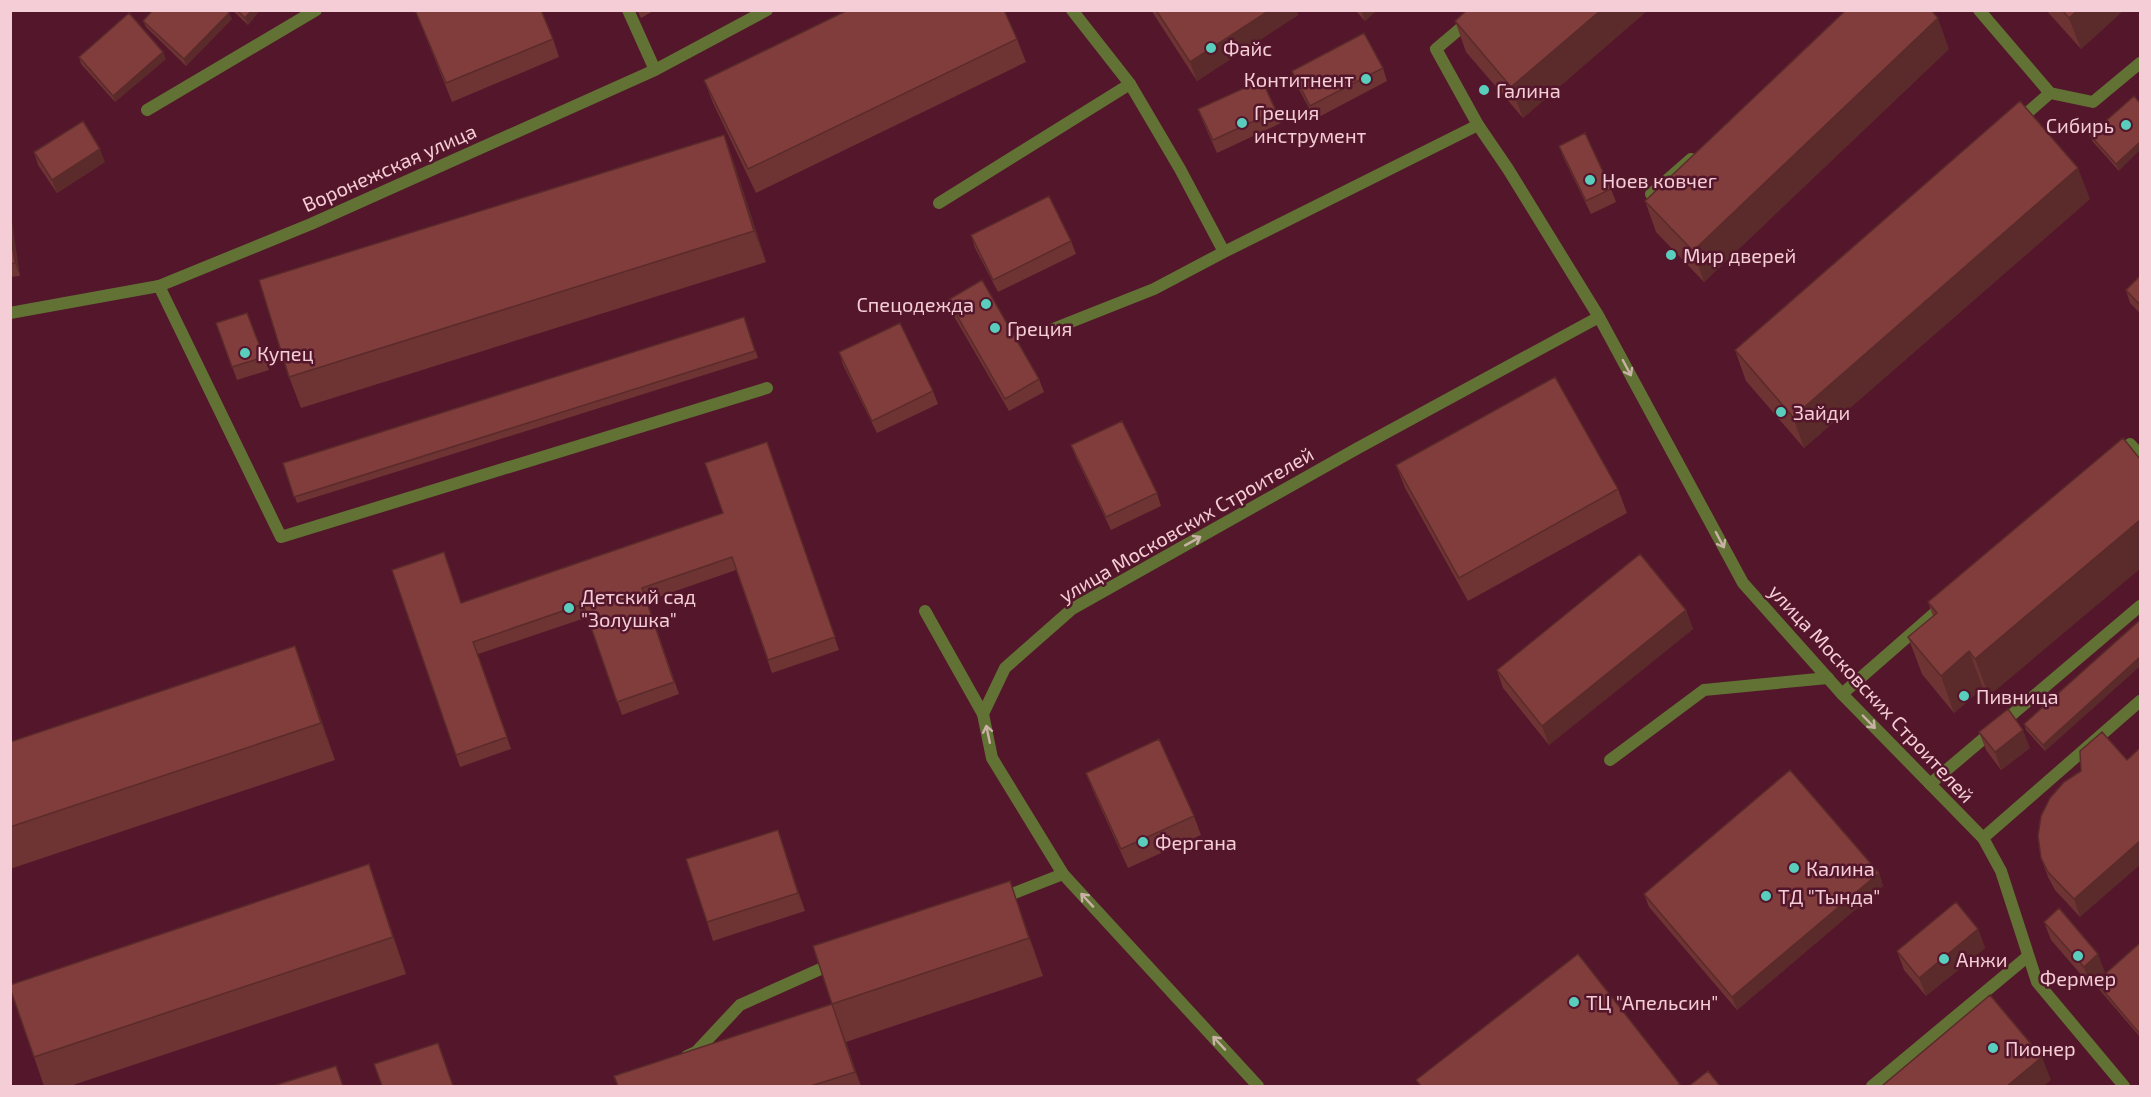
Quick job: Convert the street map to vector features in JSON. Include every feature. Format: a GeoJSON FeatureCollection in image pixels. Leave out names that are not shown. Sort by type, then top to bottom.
{"type":"FeatureCollection","features":[{"type":"Feature","properties":{"kind":"street"},"geometry":{"type":"LineString","coordinates":[[147,110],[316,10]]}},
{"type":"Feature","properties":{"kind":"street"},"geometry":{"type":"LineString","coordinates":[[628,10],[655,70]]}},
{"type":"Feature","properties":{"kind":"street","name":"Воронежская улица"},"geometry":{"type":"LineString","coordinates":[[10,313],[159,286],[311,224],[655,70],[767,10]]}},
{"type":"Feature","properties":{"kind":"street"},"geometry":{"type":"LineString","coordinates":[[1072,10],[1130,84],[1180,169],[1224,252]]}},
{"type":"Feature","properties":{"kind":"street","name":"улица Московских Строителей"},"geometry":{"type":"LineString","coordinates":[[1482,10],[1436,49],[1478,125],[1508,169],[1599,317],[1743,583],[1842,694],[1983,838],[2001,871],[2037,982],[2124,1086]]}},
{"type":"Feature","properties":{"kind":"street"},"geometry":{"type":"LineString","coordinates":[[1979,10],[2050,93],[2093,102],[2140,63]]}},
{"type":"Feature","properties":{"kind":"street"},"geometry":{"type":"LineString","coordinates":[[939,203],[1130,84]]}},
{"type":"Feature","properties":{"kind":"street"},"geometry":{"type":"LineString","coordinates":[[2005,132],[2050,93]]}},
{"type":"Feature","properties":{"kind":"street"},"geometry":{"type":"LineString","coordinates":[[1053,329],[1154,289],[1478,125]]}},
{"type":"Feature","properties":{"kind":"street"},"geometry":{"type":"LineString","coordinates":[[1651,194],[1703,148]]}},
{"type":"Feature","properties":{"kind":"street"},"geometry":{"type":"LineString","coordinates":[[159,286],[281,537],[767,388]]}},
{"type":"Feature","properties":{"kind":"street","name":"улица Московских Строителей"},"geometry":{"type":"LineString","coordinates":[[983,714],[1005,668],[1071,609],[1358,448],[1599,317]]}},
{"type":"Feature","properties":{"kind":"street"},"geometry":{"type":"LineString","coordinates":[[2112,460],[2130,444],[2140,455]]}},
{"type":"Feature","properties":{"kind":"street"},"geometry":{"type":"LineString","coordinates":[[1842,694],[1959,592]]}},
{"type":"Feature","properties":{"kind":"street"},"geometry":{"type":"LineString","coordinates":[[1930,784],[2140,606]]}},
{"type":"Feature","properties":{"kind":"street"},"geometry":{"type":"LineString","coordinates":[[926,611],[983,714],[993,758],[1063,874],[1258,1086]]}},
{"type":"Feature","properties":{"kind":"street"},"geometry":{"type":"LineString","coordinates":[[1610,760],[1704,690],[1828,678]]}},
{"type":"Feature","properties":{"kind":"street"},"geometry":{"type":"LineString","coordinates":[[1983,838],[2140,700]]}},
{"type":"Feature","properties":{"kind":"street"},"geometry":{"type":"LineString","coordinates":[[987,903],[1063,874]]}},
{"type":"Feature","properties":{"kind":"street"},"geometry":{"type":"LineString","coordinates":[[1872,1086],[2027,957]]}},
{"type":"Feature","properties":{"kind":"street"},"geometry":{"type":"LineString","coordinates":[[676,1062],[696,1052],[740,1005],[845,959]]}},
{"type":"Feature","properties":{"kind":"building"},"geometry":{"type":"Polygon","coordinates":[[[153,10],[227,10],[229,13],[184,59],[143,21],[153,10]]]}},
{"type":"Feature","properties":{"kind":"building"},"geometry":{"type":"Polygon","coordinates":[[[237,10],[252,10],[245,18],[237,10]]]}},
{"type":"Feature","properties":{"kind":"building"},"geometry":{"type":"Polygon","coordinates":[[[415,10],[541,10],[553,39],[446,83],[415,10]]]}},
{"type":"Feature","properties":{"kind":"building"},"geometry":{"type":"Polygon","coordinates":[[[848,10],[1004,10],[1017,39],[748,169],[704,80],[848,10]]]}},
{"type":"Feature","properties":{"kind":"building"},"geometry":{"type":"Polygon","coordinates":[[[1156,10],[1270,10],[1190,62],[1156,10]]]}},
{"type":"Feature","properties":{"kind":"building"},"geometry":{"type":"Polygon","coordinates":[[[1467,10],[1601,10],[1511,87],[1455,21],[1467,10]]]}},
{"type":"Feature","properties":{"kind":"building"},"geometry":{"type":"Polygon","coordinates":[[[1846,10],[1931,10],[1938,18],[1693,251],[1645,201],[1846,10]]]}},
{"type":"Feature","properties":{"kind":"building"},"geometry":{"type":"Polygon","coordinates":[[[2062,10],[2078,10],[2069,18],[2062,10]]]}},
{"type":"Feature","properties":{"kind":"building"},"geometry":{"type":"Polygon","coordinates":[[[129,13],[163,52],[113,96],[79,57],[129,13]]]}},
{"type":"Feature","properties":{"kind":"building"},"geometry":{"type":"Polygon","coordinates":[[[1364,33],[1383,68],[1310,106],[1292,71],[1364,33]]]}},
{"type":"Feature","properties":{"kind":"building"},"geometry":{"type":"Polygon","coordinates":[[[1262,80],[1276,111],[1213,140],[1198,109],[1262,80]]]}},
{"type":"Feature","properties":{"kind":"building","name":"Сибирь"},"geometry":{"type":"Polygon","coordinates":[[[2134,96],[2140,103],[2140,142],[2116,164],[2090,135],[2134,96]]]}},
{"type":"Feature","properties":{"kind":"building"},"geometry":{"type":"Polygon","coordinates":[[[2020,101],[2078,168],[1793,417],[1735,350],[2020,101]]]}},
{"type":"Feature","properties":{"kind":"building"},"geometry":{"type":"Polygon","coordinates":[[[83,121],[100,149],[52,180],[34,152],[83,121]]]}},
{"type":"Feature","properties":{"kind":"building","name":"Ноев ковчег"},"geometry":{"type":"Polygon","coordinates":[[[1585,133],[1611,189],[1586,201],[1559,146],[1585,133]]]}},
{"type":"Feature","properties":{"kind":"building"},"geometry":{"type":"Polygon","coordinates":[[[724,135],[754,231],[289,377],[259,280],[724,135]]]}},
{"type":"Feature","properties":{"kind":"building"},"geometry":{"type":"Polygon","coordinates":[[[1049,196],[1071,241],[993,280],[971,235],[1049,196]]]}},
{"type":"Feature","properties":{"kind":"building"},"geometry":{"type":"Polygon","coordinates":[[[10,231],[15,263],[10,264],[10,231]]]}},
{"type":"Feature","properties":{"kind":"building"},"geometry":{"type":"Polygon","coordinates":[[[2140,276],[2140,305],[2126,290],[2140,276]]]}},
{"type":"Feature","properties":{"kind":"building"},"geometry":{"type":"Polygon","coordinates":[[[982,280],[1039,379],[1005,399],[948,300],[982,280]]]}},
{"type":"Feature","properties":{"kind":"building","name":"Купец"},"geometry":{"type":"Polygon","coordinates":[[[247,313],[264,357],[232,367],[216,323],[247,313]]]}},
{"type":"Feature","properties":{"kind":"building"},"geometry":{"type":"Polygon","coordinates":[[[744,317],[755,351],[294,497],[283,463],[744,317]]]}},
{"type":"Feature","properties":{"kind":"building"},"geometry":{"type":"Polygon","coordinates":[[[900,323],[933,391],[872,421],[839,352],[900,323]]]}},
{"type":"Feature","properties":{"kind":"building"},"geometry":{"type":"Polygon","coordinates":[[[1555,377],[1618,489],[1459,578],[1396,465],[1555,377]]]}},
{"type":"Feature","properties":{"kind":"building"},"geometry":{"type":"Polygon","coordinates":[[[1122,421],[1157,493],[1106,517],[1071,445],[1122,421]]]}},
{"type":"Feature","properties":{"kind":"building"},"geometry":{"type":"Polygon","coordinates":[[[2123,438],[2140,459],[2140,520],[1975,659],[1969,651],[1941,676],[1908,637],[1937,613],[1928,602],[2123,438]]]}},
{"type":"Feature","properties":{"kind":"building","name":"Детский сад \"Золушка\""},"geometry":{"type":"Polygon","coordinates":[[[767,442],[835,637],[768,660],[732,557],[642,588],[674,682],[617,702],[583,604],[473,642],[507,737],[456,755],[392,570],[444,552],[461,603],[723,513],[705,463],[767,442]]]}},
{"type":"Feature","properties":{"kind":"building"},"geometry":{"type":"Polygon","coordinates":[[[1640,554],[1686,610],[1542,726],[1497,670],[1640,554]]]}},
{"type":"Feature","properties":{"kind":"building"},"geometry":{"type":"Polygon","coordinates":[[[2140,620],[2140,657],[2043,745],[2024,724],[2140,620]]]}},
{"type":"Feature","properties":{"kind":"building"},"geometry":{"type":"Polygon","coordinates":[[[295,646],[321,723],[10,827],[10,742],[295,646]]]}},
{"type":"Feature","properties":{"kind":"building"},"geometry":{"type":"Polygon","coordinates":[[[2008,709],[2023,730],[1995,752],[1979,732],[2008,709]]]}},
{"type":"Feature","properties":{"kind":"building"},"geometry":{"type":"Polygon","coordinates":[[[2102,732],[2127,760],[2140,748],[2140,841],[2074,899],[2048,872],[2041,858],[2038,836],[2041,816],[2050,798],[2064,782],[2081,771],[2080,751],[2102,732]]]}},
{"type":"Feature","properties":{"kind":"building"},"geometry":{"type":"Polygon","coordinates":[[[1159,739],[1194,816],[1121,849],[1086,773],[1159,739]]]}},
{"type":"Feature","properties":{"kind":"building","name":"ТД \"Тында\""},"geometry":{"type":"Polygon","coordinates":[[[1790,770],[1879,873],[1732,997],[1644,894],[1790,770]]]}},
{"type":"Feature","properties":{"kind":"building"},"geometry":{"type":"Polygon","coordinates":[[[778,830],[798,893],[707,922],[686,859],[778,830]]]}},
{"type":"Feature","properties":{"kind":"building"},"geometry":{"type":"Polygon","coordinates":[[[369,864],[393,937],[34,1057],[10,985],[369,864]]]}},
{"type":"Feature","properties":{"kind":"building"},"geometry":{"type":"Polygon","coordinates":[[[1010,881],[1029,938],[832,1004],[813,946],[1010,881]]]}},
{"type":"Feature","properties":{"kind":"building"},"geometry":{"type":"Polygon","coordinates":[[[1956,902],[1978,929],[1919,978],[1897,951],[1956,902]]]}},
{"type":"Feature","properties":{"kind":"building"},"geometry":{"type":"Polygon","coordinates":[[[2059,908],[2098,954],[2084,967],[2044,922],[2059,908]]]}},
{"type":"Feature","properties":{"kind":"building"},"geometry":{"type":"Polygon","coordinates":[[[2140,943],[2140,1034],[2096,982],[2140,943]]]}},
{"type":"Feature","properties":{"kind":"building","name":"ТЦ \"Апельсин\""},"geometry":{"type":"Polygon","coordinates":[[[1578,954],[1680,1084],[1677,1086],[1421,1086],[1416,1080],[1578,954]]]}},
{"type":"Feature","properties":{"kind":"building"},"geometry":{"type":"Polygon","coordinates":[[[1990,995],[2042,1057],[2007,1086],[1882,1086],[1990,995]]]}},
{"type":"Feature","properties":{"kind":"building"},"geometry":{"type":"Polygon","coordinates":[[[832,1004],[855,1072],[811,1086],[618,1086],[614,1076],[832,1004]]]}},
{"type":"Feature","properties":{"kind":"building"},"geometry":{"type":"Polygon","coordinates":[[[438,1043],[453,1086],[382,1086],[374,1064],[438,1043]]]}},
{"type":"Feature","properties":{"kind":"building"},"geometry":{"type":"Polygon","coordinates":[[[336,1066],[343,1086],[273,1086],[336,1066]]]}},
{"type":"Feature","properties":{"kind":"building"},"geometry":{"type":"Polygon","coordinates":[[[1708,1071],[1720,1086],[1689,1086],[1708,1071]]]}},
{"type":"Feature","properties":{"kind":"place","name":"Файс"},"geometry":{"type":"Point","coordinates":[1211,48]}},
{"type":"Feature","properties":{"kind":"place","name":"Контитнент"},"geometry":{"type":"Point","coordinates":[1366,79]}},
{"type":"Feature","properties":{"kind":"place","name":"Галина"},"geometry":{"type":"Point","coordinates":[1484,90]}},
{"type":"Feature","properties":{"kind":"place","name":"Греция инструмент"},"geometry":{"type":"Point","coordinates":[1242,123]}},
{"type":"Feature","properties":{"kind":"place","name":"Сибирь"},"geometry":{"type":"Point","coordinates":[2126,125]}},
{"type":"Feature","properties":{"kind":"place","name":"Ноев ковчег"},"geometry":{"type":"Point","coordinates":[1590,180]}},
{"type":"Feature","properties":{"kind":"place","name":"Мир дверей"},"geometry":{"type":"Point","coordinates":[1671,255]}},
{"type":"Feature","properties":{"kind":"place","name":"Спецодежда"},"geometry":{"type":"Point","coordinates":[986,304]}},
{"type":"Feature","properties":{"kind":"place","name":"Греция"},"geometry":{"type":"Point","coordinates":[995,328]}},
{"type":"Feature","properties":{"kind":"place","name":"Купец"},"geometry":{"type":"Point","coordinates":[245,353]}},
{"type":"Feature","properties":{"kind":"place","name":"Зайди"},"geometry":{"type":"Point","coordinates":[1781,412]}},
{"type":"Feature","properties":{"kind":"place","name":"Детский сад \"Золушка\""},"geometry":{"type":"Point","coordinates":[569,608]}},
{"type":"Feature","properties":{"kind":"place","name":"Пивница"},"geometry":{"type":"Point","coordinates":[1964,696]}},
{"type":"Feature","properties":{"kind":"place","name":"Фергана"},"geometry":{"type":"Point","coordinates":[1143,842]}},
{"type":"Feature","properties":{"kind":"place","name":"Калина"},"geometry":{"type":"Point","coordinates":[1794,868]}},
{"type":"Feature","properties":{"kind":"place","name":"ТД \"Тында\""},"geometry":{"type":"Point","coordinates":[1766,896]}},
{"type":"Feature","properties":{"kind":"place","name":"Фермер"},"geometry":{"type":"Point","coordinates":[2078,956]}},
{"type":"Feature","properties":{"kind":"place","name":"Анжи"},"geometry":{"type":"Point","coordinates":[1944,959]}},
{"type":"Feature","properties":{"kind":"place","name":"ТЦ \"Апельсин\""},"geometry":{"type":"Point","coordinates":[1574,1002]}},
{"type":"Feature","properties":{"kind":"place","name":"Пионер"},"geometry":{"type":"Point","coordinates":[1993,1048]}}]}
